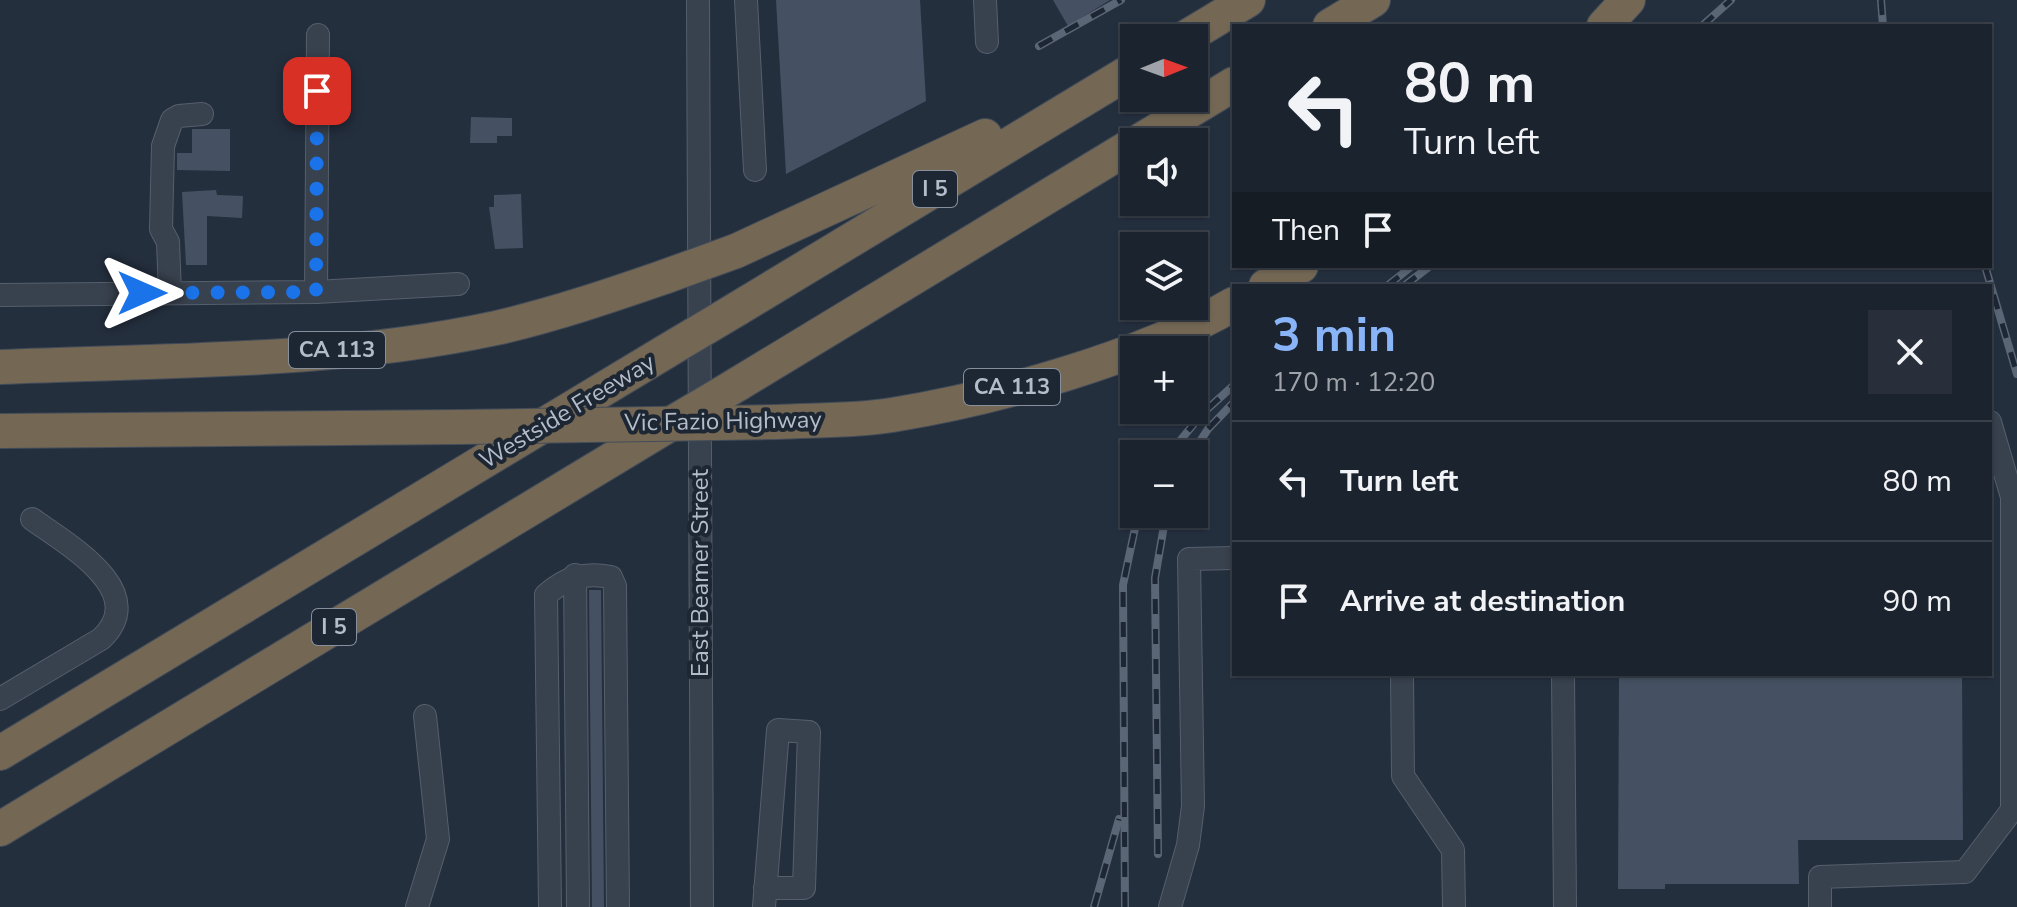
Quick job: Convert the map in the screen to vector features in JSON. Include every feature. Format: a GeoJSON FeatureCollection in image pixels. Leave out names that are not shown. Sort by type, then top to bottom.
{"type":"FeatureCollection","features":[{"type":"Feature","properties":{"kind":"highway"},"geometry":{"type":"LineString","coordinates":[[1208,24],[1248,0]]}},
{"type":"Feature","properties":{"kind":"highway"},"geometry":{"type":"LineString","coordinates":[[1333,24],[1373,0]]}},
{"type":"Feature","properties":{"kind":"highway"},"geometry":{"type":"LineString","coordinates":[[1606,24],[1628,0]]}},
{"type":"Feature","properties":{"kind":"highway","name":"CA 113"},"geometry":{"type":"LineString","coordinates":[[0,367],[291,355],[434,339],[495,328],[577,306],[736,251],[1120,74]]}},
{"type":"Feature","properties":{"kind":"highway","name":"Westside Freeway"},"geometry":{"type":"LineString","coordinates":[[0,753],[1120,76]]}},
{"type":"Feature","properties":{"kind":"highway","name":"I 5"},"geometry":{"type":"LineString","coordinates":[[1161,128],[1232,85]]}},
{"type":"Feature","properties":{"kind":"highway","name":"I 5"},"geometry":{"type":"LineString","coordinates":[[0,829],[1120,153]]}},
{"type":"Feature","properties":{"kind":"highway"},"geometry":{"type":"LineString","coordinates":[[1270,284],[1298,268]]}},
{"type":"Feature","properties":{"kind":"highway","name":"Vic Fazio Highway"},"geometry":{"type":"LineString","coordinates":[[0,431],[776,422],[891,415],[1049,379],[1194,327],[1232,305]]}},
{"type":"Feature","properties":{"kind":"street","name":"East Beamer Street"},"geometry":{"type":"LineString","coordinates":[[698,0],[702,907]]}},
{"type":"Feature","properties":{"kind":"street"},"geometry":{"type":"LineString","coordinates":[[746,0],[755,170]]}},
{"type":"Feature","properties":{"kind":"street"},"geometry":{"type":"LineString","coordinates":[[985,0],[987,42]]}},
{"type":"Feature","properties":{"kind":"street"},"geometry":{"type":"LineString","coordinates":[[316,292],[318,35]]}},
{"type":"Feature","properties":{"kind":"street"},"geometry":{"type":"LineString","coordinates":[[170,293],[168,242],[161,229],[163,146],[172,120],[179,116],[202,114]]}},
{"type":"Feature","properties":{"kind":"street"},"geometry":{"type":"LineString","coordinates":[[0,295],[316,292],[458,284]]}},
{"type":"Feature","properties":{"kind":"street"},"geometry":{"type":"LineString","coordinates":[[1820,907],[1820,877],[1965,872],[2012,810],[2012,497],[1992,429]]}},
{"type":"Feature","properties":{"kind":"street"},"geometry":{"type":"LineString","coordinates":[[0,699],[101,639],[110,631],[114,618],[110,583],[98,567],[32,519]]}},
{"type":"Feature","properties":{"kind":"street"},"geometry":{"type":"LineString","coordinates":[[1170,907],[1188,845],[1193,806],[1189,559],[1232,558]]}},
{"type":"Feature","properties":{"kind":"street"},"geometry":{"type":"LineString","coordinates":[[575,575],[578,907]]}},
{"type":"Feature","properties":{"kind":"street"},"geometry":{"type":"LineString","coordinates":[[550,907],[546,595],[575,575],[611,577],[615,586],[618,907]]}},
{"type":"Feature","properties":{"kind":"street"},"geometry":{"type":"LineString","coordinates":[[1402,676],[1403,776],[1453,850],[1454,907]]}},
{"type":"Feature","properties":{"kind":"street"},"geometry":{"type":"LineString","coordinates":[[1563,676],[1565,907]]}},
{"type":"Feature","properties":{"kind":"street"},"geometry":{"type":"LineString","coordinates":[[417,907],[438,839],[425,716]]}},
{"type":"Feature","properties":{"kind":"street"},"geometry":{"type":"LineString","coordinates":[[778,730],[809,732],[804,897],[765,897],[778,730]]}},
{"type":"Feature","properties":{"kind":"building"},"geometry":{"type":"Polygon","coordinates":[[[776,0],[920,0],[926,101],[786,174],[776,0]]]}},
{"type":"Feature","properties":{"kind":"building"},"geometry":{"type":"Polygon","coordinates":[[[1053,0],[1110,0],[1068,26],[1053,0]]]}},
{"type":"Feature","properties":{"kind":"building"},"geometry":{"type":"Polygon","coordinates":[[[471,117],[512,118],[512,136],[497,136],[497,143],[470,143],[471,117]]]}},
{"type":"Feature","properties":{"kind":"building"},"geometry":{"type":"Polygon","coordinates":[[[192,129],[230,129],[230,171],[177,170],[177,153],[192,153],[192,129]]]}},
{"type":"Feature","properties":{"kind":"building"},"geometry":{"type":"Polygon","coordinates":[[[216,190],[217,195],[243,196],[242,218],[207,216],[207,265],[186,265],[182,192],[216,190]]]}},
{"type":"Feature","properties":{"kind":"building"},"geometry":{"type":"Polygon","coordinates":[[[521,194],[523,248],[495,249],[489,207],[494,207],[494,195],[521,194]]]}},
{"type":"Feature","properties":{"kind":"building"},"geometry":{"type":"Polygon","coordinates":[[[589,590],[601,590],[604,907],[592,907],[589,590]]]}},
{"type":"Feature","properties":{"kind":"building"},"geometry":{"type":"Polygon","coordinates":[[[1619,676],[1962,676],[1963,840],[1798,840],[1799,884],[1665,884],[1665,889],[1618,889],[1619,676]]]}},
{"type":"Feature","properties":{"kind":"railway"},"geometry":{"type":"LineString","coordinates":[[1039,46],[1121,0]]}},
{"type":"Feature","properties":{"kind":"railway"},"geometry":{"type":"LineString","coordinates":[[1704,24],[1731,0]]}},
{"type":"Feature","properties":{"kind":"railway"},"geometry":{"type":"LineString","coordinates":[[1881,0],[1883,24]]}},
{"type":"Feature","properties":{"kind":"railway"},"geometry":{"type":"LineString","coordinates":[[1390,284],[1410,268]]}},
{"type":"Feature","properties":{"kind":"railway"},"geometry":{"type":"LineString","coordinates":[[1407,284],[1427,268]]}},
{"type":"Feature","properties":{"kind":"railway"},"geometry":{"type":"LineString","coordinates":[[1986,268],[1990,284]]}},
{"type":"Feature","properties":{"kind":"railway"},"geometry":{"type":"LineString","coordinates":[[1992,290],[2017,374]]}},
{"type":"Feature","properties":{"kind":"railway"},"geometry":{"type":"LineString","coordinates":[[1181,440],[1203,413],[1232,387]]}},
{"type":"Feature","properties":{"kind":"railway"},"geometry":{"type":"LineString","coordinates":[[1201,440],[1232,404]]}},
{"type":"Feature","properties":{"kind":"railway"},"geometry":{"type":"LineString","coordinates":[[1125,907],[1123,585],[1135,528]]}},
{"type":"Feature","properties":{"kind":"railway"},"geometry":{"type":"LineString","coordinates":[[1158,854],[1155,578],[1164,528]]}},
{"type":"Feature","properties":{"kind":"railway"},"geometry":{"type":"LineString","coordinates":[[1094,907],[1119,819]]}},
{"type":"Feature","properties":{"kind":"route"},"geometry":{"type":"LineString","coordinates":[[142,293],[316,292],[317,91]]}}]}
